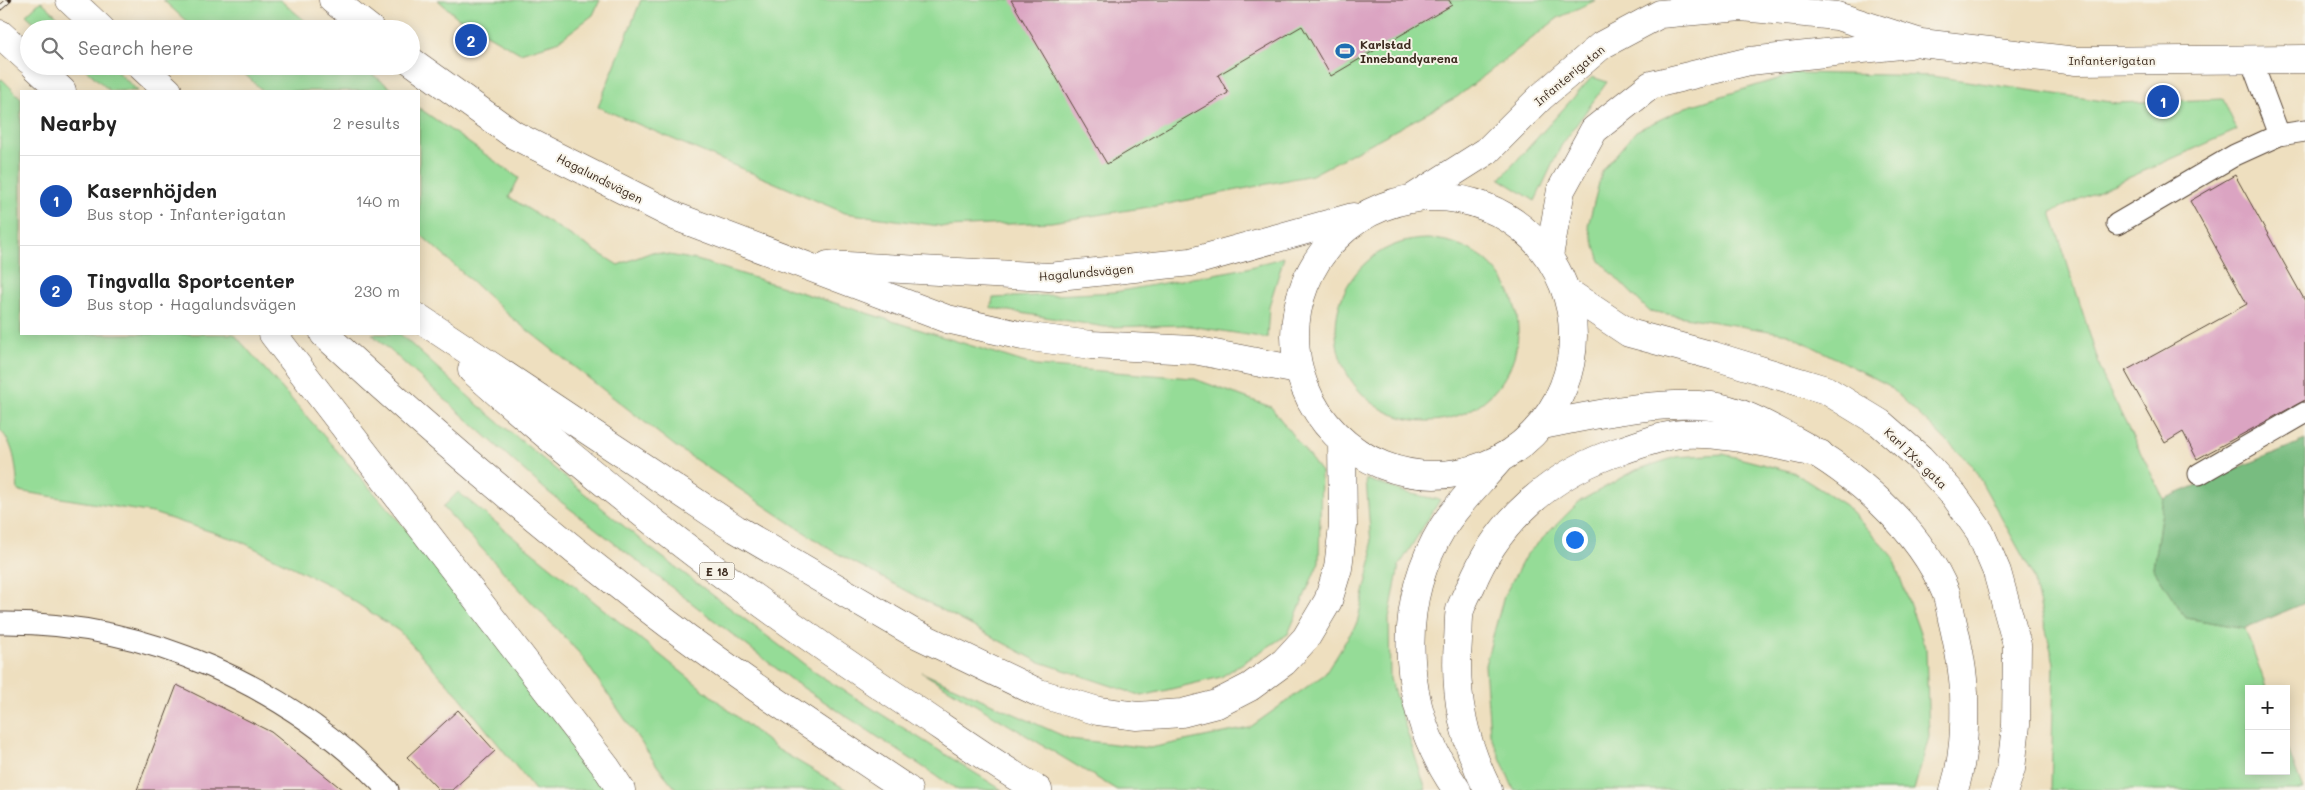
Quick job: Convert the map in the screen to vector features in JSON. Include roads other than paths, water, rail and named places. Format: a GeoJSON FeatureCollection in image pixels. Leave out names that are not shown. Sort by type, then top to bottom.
{"type":"FeatureCollection","features":[{"type":"Feature","properties":{"kind":"main road"},"geometry":{"type":"LineString","coordinates":[[70,0],[91,20]]}},
{"type":"Feature","properties":{"kind":"main road"},"geometry":{"type":"LineString","coordinates":[[333,0],[359,20]]}},
{"type":"Feature","properties":{"kind":"main road","name":"Infanterigatan"},"geometry":{"type":"LineString","coordinates":[[1416,196],[1487,151],[1541,97],[1602,45],[1660,14],[1741,7],[1837,16],[1920,43],[2076,61],[2305,59]]}},
{"type":"Feature","properties":{"kind":"main road"},"geometry":{"type":"LineString","coordinates":[[0,34],[20,52]]}},
{"type":"Feature","properties":{"kind":"main road","name":"Infanterigatan"},"geometry":{"type":"LineString","coordinates":[[1549,256],[1561,190],[1594,130],[1651,85],[1750,61],[1920,43]]}},
{"type":"Feature","properties":{"kind":"main road","name":"Hagalundsvägen"},"geometry":{"type":"LineString","coordinates":[[420,67],[523,139],[677,217],[947,319],[1023,336],[1091,345],[1194,350],[1298,370]]}},
{"type":"Feature","properties":{"kind":"main road"},"geometry":{"type":"LineString","coordinates":[[45,75],[61,90]]}},
{"type":"Feature","properties":{"kind":"main road"},"geometry":{"type":"LineString","coordinates":[[151,75],[167,90]]}},
{"type":"Feature","properties":{"kind":"main road"},"geometry":{"type":"LineString","coordinates":[[1416,196],[1454,197],[1491,208],[1523,228],[1549,256],[1566,291],[1574,337],[1565,384],[1542,425],[1522,444],[1499,460],[1460,474],[1418,475],[1377,464],[1342,441],[1314,409],[1298,370],[1294,325],[1304,281],[1328,243],[1362,215],[1388,203],[1416,196]]}},
{"type":"Feature","properties":{"kind":"main road","name":"Hagalundsvägen"},"geometry":{"type":"LineString","coordinates":[[804,264],[1049,277],[1191,262],[1362,215]]}},
{"type":"Feature","properties":{"kind":"main road","name":"Karl IX:s gata"},"geometry":{"type":"LineString","coordinates":[[1566,291],[1630,333],[1826,390],[1880,423],[1920,458],[1954,495],[1980,532],[1997,572],[2017,645],[2016,725],[2011,769],[2004,790]]}},
{"type":"Feature","properties":{"kind":"main road"},"geometry":{"type":"LineString","coordinates":[[420,321],[736,529],[912,632],[1039,693],[1108,712],[1137,716],[1182,713],[1217,704],[1250,687],[1284,662],[1306,638],[1328,600],[1338,568],[1343,526],[1342,441]]}},
{"type":"Feature","properties":{"kind":"main road","name":"E 18"},"geometry":{"type":"LineString","coordinates":[[420,321],[538,430],[702,560],[827,651],[1038,790]]}},
{"type":"Feature","properties":{"kind":"main road"},"geometry":{"type":"LineString","coordinates":[[274,335],[606,767],[621,790]]}},
{"type":"Feature","properties":{"kind":"main road"},"geometry":{"type":"LineString","coordinates":[[325,335],[484,476],[642,604],[789,711],[908,790]]}},
{"type":"Feature","properties":{"kind":"main road"},"geometry":{"type":"LineString","coordinates":[[1542,425],[1654,407],[1710,406],[1755,419],[1820,454],[1846,472],[1897,518],[1922,551],[1946,593],[1963,666],[1965,731],[1960,770],[1954,790]]}},
{"type":"Feature","properties":{"kind":"main road"},"geometry":{"type":"LineString","coordinates":[[1488,790],[1480,774],[1460,715],[1456,668],[1460,610],[1480,564],[1505,528],[1532,499],[1564,475],[1597,458],[1680,434],[1708,434],[1820,454]]}},
{"type":"Feature","properties":{"kind":"main road"},"geometry":{"type":"LineString","coordinates":[[1457,790],[1425,728],[1411,669],[1412,608],[1424,565],[1444,526],[1499,460]]}},
{"type":"Feature","properties":{"kind":"main road"},"geometry":{"type":"LineString","coordinates":[[606,767],[632,790]]}},
{"type":"Feature","properties":{"kind":"lane"},"geometry":{"type":"LineString","coordinates":[[2251,60],[2279,135]]}},
{"type":"Feature","properties":{"kind":"lane"},"geometry":{"type":"LineString","coordinates":[[2117,224],[2235,155],[2279,135],[2305,131]]}},
{"type":"Feature","properties":{"kind":"lane"},"geometry":{"type":"LineString","coordinates":[[2199,474],[2305,413]]}},
{"type":"Feature","properties":{"kind":"lane"},"geometry":{"type":"LineString","coordinates":[[0,623],[59,626],[99,632],[173,652],[218,670],[265,694],[302,716],[366,767],[388,790]]}},
{"type":"Feature","properties":{"kind":"railway"},"geometry":{"type":"LineString","coordinates":[[0,8],[9,0]]}},
{"type":"Feature","properties":{"kind":"place","name":"Tingvalla Sportcenter"},"geometry":{"type":"Point","coordinates":[471,40]}},
{"type":"Feature","properties":{"kind":"place","name":"Karlstad Innebandyarena"},"geometry":{"type":"Point","coordinates":[1345,51]}},
{"type":"Feature","properties":{"kind":"place","name":"Kasernhöjden"},"geometry":{"type":"Point","coordinates":[2163,101]}}]}
